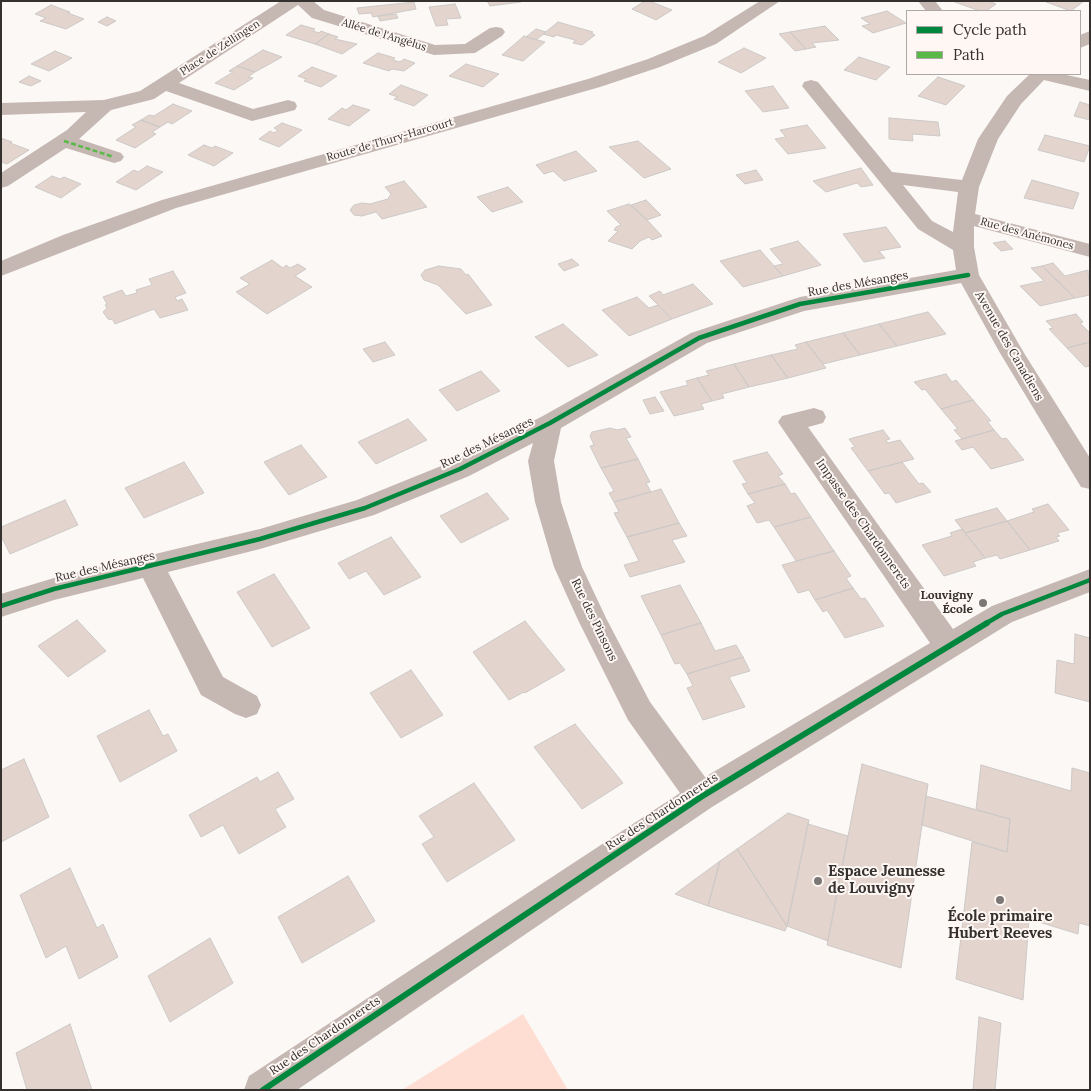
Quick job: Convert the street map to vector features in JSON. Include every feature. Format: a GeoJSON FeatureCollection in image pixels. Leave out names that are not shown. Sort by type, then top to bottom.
{"type":"FeatureCollection","features":[{"type":"Feature","properties":{"kind":"street","name":"Place de Zellingen"},"geometry":{"type":"LineString","coordinates":[[1,109],[104,106],[147,95],[293,1]]}},
{"type":"Feature","properties":{"kind":"street","name":"Allée de l'Angélus"},"geometry":{"type":"LineString","coordinates":[[302,1],[318,14],[434,50],[469,49],[496,32]]}},
{"type":"Feature","properties":{"kind":"street","name":"Route de Thury-Harcourt"},"geometry":{"type":"LineString","coordinates":[[1,269],[71,240],[169,204],[594,83],[654,63],[710,40],[772,1]]}},
{"type":"Feature","properties":{"kind":"street","name":"Avenue des Canadiens"},"geometry":{"type":"LineString","coordinates":[[1039,75],[1014,100],[988,139],[969,187],[964,217],[963,246],[968,274],[1012,353],[1090,480]]}},
{"type":"Feature","properties":{"kind":"street"},"geometry":{"type":"LineString","coordinates":[[1044,75],[1090,86]]}},
{"type":"Feature","properties":{"kind":"street"},"geometry":{"type":"LineString","coordinates":[[165,84],[252,115],[288,106]]}},
{"type":"Feature","properties":{"kind":"street"},"geometry":{"type":"LineString","coordinates":[[811,86],[925,225],[963,246]]}},
{"type":"Feature","properties":{"kind":"street"},"geometry":{"type":"LineString","coordinates":[[1,182],[74,134],[104,106]]}},
{"type":"Feature","properties":{"kind":"street"},"geometry":{"type":"LineString","coordinates":[[64,141],[114,157]]}},
{"type":"Feature","properties":{"kind":"street"},"geometry":{"type":"LineString","coordinates":[[887,177],[969,187]]}},
{"type":"Feature","properties":{"kind":"street","name":"Rue des Anémones"},"geometry":{"type":"LineString","coordinates":[[964,217],[1090,251]]}},
{"type":"Feature","properties":{"kind":"street","name":"Rue des Mésanges"},"geometry":{"type":"LineString","coordinates":[[1,606],[54,589],[260,539],[365,508],[460,469],[550,423],[699,338],[800,304],[968,274]]}},
{"type":"Feature","properties":{"kind":"street","name":"Impasse des Chardonnerets"},"geometry":{"type":"LineString","coordinates":[[814,417],[791,422],[949,646]]}},
{"type":"Feature","properties":{"kind":"street","name":"Rue des Pinsons"},"geometry":{"type":"LineString","coordinates":[[550,423],[541,461],[548,502],[568,567],[592,620],[639,711],[701,797]]}},
{"type":"Feature","properties":{"kind":"street"},"geometry":{"type":"LineString","coordinates":[[150,567],[212,686],[246,706]]}},
{"type":"Feature","properties":{"kind":"street","name":"Rue des Chardonnerets"},"geometry":{"type":"LineString","coordinates":[[263,1090],[701,797],[1002,614],[1090,580]]}},
{"type":"Feature","properties":{"kind":"shaded area"},"geometry":{"type":"Polygon","coordinates":[[[523,1014],[568,1090],[402,1090],[523,1014]]]}},
{"type":"Feature","properties":{"kind":"building"},"geometry":{"type":"Polygon","coordinates":[[[487,1],[520,1],[521,2],[490,6],[487,1]]]}},
{"type":"Feature","properties":{"kind":"building"},"geometry":{"type":"Polygon","coordinates":[[[645,1],[672,10],[656,20],[632,9],[645,1]]]}},
{"type":"Feature","properties":{"kind":"building"},"geometry":{"type":"Polygon","coordinates":[[[952,1],[988,1],[996,4],[987,10],[977,10],[952,1]]]}},
{"type":"Feature","properties":{"kind":"building"},"geometry":{"type":"Polygon","coordinates":[[[1047,1],[1084,1],[1072,10],[1047,1]]]}},
{"type":"Feature","properties":{"kind":"building"},"geometry":{"type":"Polygon","coordinates":[[[414,2],[416,9],[373,17],[371,13],[359,14],[357,8],[414,2]]]}},
{"type":"Feature","properties":{"kind":"building"},"geometry":{"type":"Polygon","coordinates":[[[455,4],[461,18],[446,19],[448,25],[436,26],[429,7],[455,4]]]}},
{"type":"Feature","properties":{"kind":"building"},"geometry":{"type":"Polygon","coordinates":[[[51,5],[84,19],[66,29],[40,21],[46,18],[35,14],[51,5]]]}},
{"type":"Feature","properties":{"kind":"building"},"geometry":{"type":"Polygon","coordinates":[[[887,11],[906,23],[873,33],[862,26],[870,24],[861,18],[887,11]]]}},
{"type":"Feature","properties":{"kind":"building"},"geometry":{"type":"Polygon","coordinates":[[[396,14],[398,18],[380,21],[378,16],[396,14]]]}},
{"type":"Feature","properties":{"kind":"building"},"geometry":{"type":"Polygon","coordinates":[[[107,17],[116,21],[107,26],[98,22],[107,17]]]}},
{"type":"Feature","properties":{"kind":"building"},"geometry":{"type":"Polygon","coordinates":[[[558,22],[593,32],[591,33],[595,35],[582,45],[573,43],[575,40],[543,34],[558,22]]]}},
{"type":"Feature","properties":{"kind":"building"},"geometry":{"type":"Polygon","coordinates":[[[301,25],[315,29],[313,31],[319,33],[321,31],[329,34],[315,44],[286,35],[301,25]]]}},
{"type":"Feature","properties":{"kind":"building"},"geometry":{"type":"Polygon","coordinates":[[[825,26],[839,40],[812,43],[816,47],[806,49],[790,32],[825,26]]]}},
{"type":"Feature","properties":{"kind":"building"},"geometry":{"type":"Polygon","coordinates":[[[536,29],[546,32],[536,40],[526,37],[536,29]]]}},
{"type":"Feature","properties":{"kind":"building"},"geometry":{"type":"Polygon","coordinates":[[[790,32],[806,49],[795,51],[779,34],[790,32]]]}},
{"type":"Feature","properties":{"kind":"building"},"geometry":{"type":"Polygon","coordinates":[[[329,34],[338,37],[335,39],[357,44],[342,54],[315,44],[329,34]]]}},
{"type":"Feature","properties":{"kind":"building"},"geometry":{"type":"Polygon","coordinates":[[[524,36],[545,42],[523,61],[502,55],[524,36]]]}},
{"type":"Feature","properties":{"kind":"building"},"geometry":{"type":"Polygon","coordinates":[[[744,48],[766,58],[741,73],[718,62],[744,48]]]}},
{"type":"Feature","properties":{"kind":"building"},"geometry":{"type":"Polygon","coordinates":[[[263,50],[282,57],[255,72],[237,66],[263,50]]]}},
{"type":"Feature","properties":{"kind":"building"},"geometry":{"type":"Polygon","coordinates":[[[55,51],[72,58],[49,71],[31,64],[55,51]]]}},
{"type":"Feature","properties":{"kind":"building"},"geometry":{"type":"Polygon","coordinates":[[[378,53],[395,58],[393,60],[400,62],[404,59],[415,63],[404,71],[392,69],[389,71],[363,63],[378,53]]]}},
{"type":"Feature","properties":{"kind":"building"},"geometry":{"type":"Polygon","coordinates":[[[859,57],[890,67],[876,80],[844,70],[859,57]]]}},
{"type":"Feature","properties":{"kind":"building"},"geometry":{"type":"Polygon","coordinates":[[[466,64],[499,74],[483,87],[449,76],[466,64]]]}},
{"type":"Feature","properties":{"kind":"building"},"geometry":{"type":"Polygon","coordinates":[[[237,66],[255,72],[248,77],[253,78],[234,90],[215,83],[233,72],[229,71],[237,66]]]}},
{"type":"Feature","properties":{"kind":"building"},"geometry":{"type":"Polygon","coordinates":[[[312,67],[337,76],[321,87],[304,81],[306,79],[298,76],[312,67]]]}},
{"type":"Feature","properties":{"kind":"building"},"geometry":{"type":"Polygon","coordinates":[[[29,76],[41,81],[31,86],[19,82],[29,76]]]}},
{"type":"Feature","properties":{"kind":"building"},"geometry":{"type":"Polygon","coordinates":[[[938,77],[965,86],[946,105],[918,96],[938,77]]]}},
{"type":"Feature","properties":{"kind":"building"},"geometry":{"type":"Polygon","coordinates":[[[401,85],[428,95],[414,106],[394,99],[398,97],[389,94],[401,85]]]}},
{"type":"Feature","properties":{"kind":"building"},"geometry":{"type":"Polygon","coordinates":[[[773,86],[789,108],[763,112],[745,91],[773,86]]]}},
{"type":"Feature","properties":{"kind":"building"},"geometry":{"type":"Polygon","coordinates":[[[1080,102],[1090,105],[1090,120],[1074,116],[1080,102]]]}},
{"type":"Feature","properties":{"kind":"building"},"geometry":{"type":"Polygon","coordinates":[[[173,104],[192,111],[172,124],[168,122],[160,127],[141,120],[149,115],[154,116],[173,104]]]}},
{"type":"Feature","properties":{"kind":"building"},"geometry":{"type":"Polygon","coordinates":[[[353,105],[370,110],[349,126],[328,119],[342,108],[346,110],[353,105]]]}},
{"type":"Feature","properties":{"kind":"building"},"geometry":{"type":"Polygon","coordinates":[[[889,118],[938,122],[940,136],[912,134],[913,141],[889,139],[889,118]]]}},
{"type":"Feature","properties":{"kind":"building"},"geometry":{"type":"Polygon","coordinates":[[[141,120],[160,127],[152,132],[156,134],[135,148],[116,140],[136,127],[132,125],[141,120]]]}},
{"type":"Feature","properties":{"kind":"building"},"geometry":{"type":"Polygon","coordinates":[[[282,123],[302,130],[279,147],[259,139],[270,131],[274,133],[278,130],[274,128],[282,123]]]}},
{"type":"Feature","properties":{"kind":"building"},"geometry":{"type":"Polygon","coordinates":[[[807,125],[826,148],[788,154],[775,139],[786,137],[780,130],[807,125]]]}},
{"type":"Feature","properties":{"kind":"building"},"geometry":{"type":"Polygon","coordinates":[[[1045,135],[1090,146],[1084,162],[1038,150],[1045,135]]]}},
{"type":"Feature","properties":{"kind":"building"},"geometry":{"type":"Polygon","coordinates":[[[1,138],[29,150],[7,164],[1,162],[1,138]]]}},
{"type":"Feature","properties":{"kind":"building"},"geometry":{"type":"Polygon","coordinates":[[[638,141],[671,169],[644,178],[609,147],[638,141]]]}},
{"type":"Feature","properties":{"kind":"building"},"geometry":{"type":"Polygon","coordinates":[[[204,145],[212,148],[215,146],[233,153],[214,166],[188,155],[204,145]]]}},
{"type":"Feature","properties":{"kind":"building"},"geometry":{"type":"Polygon","coordinates":[[[576,151],[597,171],[564,181],[553,171],[544,174],[536,165],[576,151]]]}},
{"type":"Feature","properties":{"kind":"building"},"geometry":{"type":"Polygon","coordinates":[[[147,166],[163,172],[136,190],[116,182],[134,170],[138,172],[147,166]]]}},
{"type":"Feature","properties":{"kind":"building"},"geometry":{"type":"Polygon","coordinates":[[[861,168],[873,185],[861,187],[857,183],[826,192],[813,181],[861,168]]]}},
{"type":"Feature","properties":{"kind":"building"},"geometry":{"type":"Polygon","coordinates":[[[756,170],[763,180],[745,184],[736,175],[756,170]]]}},
{"type":"Feature","properties":{"kind":"building"},"geometry":{"type":"Polygon","coordinates":[[[52,176],[60,179],[64,177],[81,184],[61,198],[35,187],[52,176]]]}},
{"type":"Feature","properties":{"kind":"building"},"geometry":{"type":"Polygon","coordinates":[[[1032,180],[1079,193],[1073,209],[1024,198],[1032,180]]]}},
{"type":"Feature","properties":{"kind":"building"},"geometry":{"type":"Polygon","coordinates":[[[404,181],[427,207],[382,219],[376,212],[362,216],[354,215],[350,210],[354,205],[370,204],[388,199],[391,194],[385,187],[404,181]]]}},
{"type":"Feature","properties":{"kind":"building"},"geometry":{"type":"Polygon","coordinates":[[[508,187],[523,202],[492,212],[477,197],[508,187]]]}},
{"type":"Feature","properties":{"kind":"building"},"geometry":{"type":"Polygon","coordinates":[[[646,200],[661,215],[647,220],[631,205],[646,200]]]}},
{"type":"Feature","properties":{"kind":"building"},"geometry":{"type":"Polygon","coordinates":[[[629,204],[662,236],[652,240],[649,237],[640,241],[632,249],[608,241],[618,231],[614,230],[616,227],[621,225],[607,211],[629,204]]]}},
{"type":"Feature","properties":{"kind":"building"},"geometry":{"type":"Polygon","coordinates":[[[886,227],[901,247],[879,251],[885,258],[864,262],[843,234],[886,227]]]}},
{"type":"Feature","properties":{"kind":"building"},"geometry":{"type":"Polygon","coordinates":[[[798,241],[821,265],[783,276],[774,266],[783,264],[770,249],[798,241]]]}},
{"type":"Feature","properties":{"kind":"building"},"geometry":{"type":"Polygon","coordinates":[[[1005,241],[1013,249],[1001,251],[993,243],[1005,241]]]}},
{"type":"Feature","properties":{"kind":"building"},"geometry":{"type":"Polygon","coordinates":[[[760,250],[783,276],[743,287],[720,261],[760,250]]]}},
{"type":"Feature","properties":{"kind":"building"},"geometry":{"type":"Polygon","coordinates":[[[572,259],[579,265],[564,271],[558,264],[572,259]]]}},
{"type":"Feature","properties":{"kind":"building"},"geometry":{"type":"Polygon","coordinates":[[[272,260],[283,268],[286,265],[290,268],[298,264],[306,269],[295,276],[312,287],[267,314],[236,292],[250,284],[240,278],[272,260]]]}},
{"type":"Feature","properties":{"kind":"building"},"geometry":{"type":"Polygon","coordinates":[[[1053,263],[1065,276],[1088,270],[1090,295],[1075,298],[1042,266],[1053,263]]]}},
{"type":"Feature","properties":{"kind":"building"},"geometry":{"type":"Polygon","coordinates":[[[439,266],[461,269],[466,275],[468,274],[492,305],[466,314],[438,285],[424,280],[421,275],[425,270],[439,266]]]}},
{"type":"Feature","properties":{"kind":"building"},"geometry":{"type":"Polygon","coordinates":[[[1042,266],[1075,298],[1040,306],[1020,286],[1044,281],[1031,268],[1042,266]]]}},
{"type":"Feature","properties":{"kind":"building"},"geometry":{"type":"Polygon","coordinates":[[[173,271],[186,293],[175,297],[177,301],[182,299],[188,310],[160,318],[154,309],[115,324],[103,312],[107,308],[105,305],[107,304],[103,297],[122,290],[126,296],[137,293],[136,290],[152,285],[149,279],[173,271]]]}},
{"type":"Feature","properties":{"kind":"building"},"geometry":{"type":"Polygon","coordinates":[[[693,284],[713,304],[672,319],[649,296],[660,291],[663,295],[693,284]]]}},
{"type":"Feature","properties":{"kind":"building"},"geometry":{"type":"Polygon","coordinates":[[[637,297],[649,308],[658,305],[672,319],[629,336],[602,310],[637,297]]]}},
{"type":"Feature","properties":{"kind":"building"},"geometry":{"type":"Polygon","coordinates":[[[928,312],[946,334],[897,346],[879,324],[928,312]]]}},
{"type":"Feature","properties":{"kind":"building"},"geometry":{"type":"Polygon","coordinates":[[[1076,314],[1083,322],[1080,323],[1090,333],[1090,342],[1067,348],[1049,329],[1053,328],[1046,321],[1076,314]]]}},
{"type":"Feature","properties":{"kind":"building"},"geometry":{"type":"Polygon","coordinates":[[[563,324],[598,355],[568,367],[535,337],[563,324]]]}},
{"type":"Feature","properties":{"kind":"building"},"geometry":{"type":"Polygon","coordinates":[[[879,324],[897,346],[860,355],[843,333],[879,324]]]}},
{"type":"Feature","properties":{"kind":"building"},"geometry":{"type":"Polygon","coordinates":[[[843,333],[860,355],[823,364],[806,342],[843,333]]]}},
{"type":"Feature","properties":{"kind":"building"},"geometry":{"type":"Polygon","coordinates":[[[385,342],[395,355],[373,362],[363,349],[385,342]]]}},
{"type":"Feature","properties":{"kind":"building"},"geometry":{"type":"Polygon","coordinates":[[[806,342],[826,368],[788,378],[771,355],[798,349],[795,345],[806,342]]]}},
{"type":"Feature","properties":{"kind":"building"},"geometry":{"type":"Polygon","coordinates":[[[1090,342],[1090,366],[1085,367],[1067,348],[1090,342]]]}},
{"type":"Feature","properties":{"kind":"building"},"geometry":{"type":"Polygon","coordinates":[[[771,355],[788,378],[749,387],[734,364],[771,355]]]}},
{"type":"Feature","properties":{"kind":"building"},"geometry":{"type":"Polygon","coordinates":[[[734,364],[749,387],[722,394],[724,398],[712,401],[697,378],[709,375],[706,371],[734,364]]]}},
{"type":"Feature","properties":{"kind":"building"},"geometry":{"type":"Polygon","coordinates":[[[481,371],[500,391],[457,411],[439,390],[481,371]]]}},
{"type":"Feature","properties":{"kind":"building"},"geometry":{"type":"Polygon","coordinates":[[[946,374],[952,382],[956,380],[973,400],[941,409],[925,389],[922,390],[914,382],[946,374]]]}},
{"type":"Feature","properties":{"kind":"building"},"geometry":{"type":"Polygon","coordinates":[[[697,378],[712,401],[701,404],[704,409],[674,416],[660,392],[688,385],[686,381],[697,378]]]}},
{"type":"Feature","properties":{"kind":"building"},"geometry":{"type":"Polygon","coordinates":[[[655,397],[664,411],[650,414],[643,400],[655,397]]]}},
{"type":"Feature","properties":{"kind":"building"},"geometry":{"type":"Polygon","coordinates":[[[973,400],[991,421],[987,421],[994,430],[962,439],[954,430],[958,429],[941,409],[973,400]]]}},
{"type":"Feature","properties":{"kind":"building"},"geometry":{"type":"Polygon","coordinates":[[[408,419],[427,440],[376,464],[358,442],[408,419]]]}},
{"type":"Feature","properties":{"kind":"building"},"geometry":{"type":"Polygon","coordinates":[[[610,428],[617,430],[625,428],[631,437],[626,438],[638,459],[601,468],[590,446],[594,445],[590,436],[592,432],[610,428]]]}},
{"type":"Feature","properties":{"kind":"building"},"geometry":{"type":"Polygon","coordinates":[[[883,430],[890,439],[886,440],[888,443],[900,440],[914,459],[868,471],[851,448],[855,447],[849,439],[883,430]]]}},
{"type":"Feature","properties":{"kind":"building"},"geometry":{"type":"Polygon","coordinates":[[[994,430],[1002,439],[1006,438],[1024,460],[991,469],[973,447],[962,450],[955,441],[994,430]]]}},
{"type":"Feature","properties":{"kind":"building"},"geometry":{"type":"Polygon","coordinates":[[[301,445],[327,477],[289,495],[264,462],[301,445]]]}},
{"type":"Feature","properties":{"kind":"building"},"geometry":{"type":"Polygon","coordinates":[[[767,452],[783,474],[778,476],[785,484],[748,494],[742,484],[747,483],[733,461],[767,452]]]}},
{"type":"Feature","properties":{"kind":"building"},"geometry":{"type":"Polygon","coordinates":[[[638,459],[650,482],[646,483],[651,492],[614,502],[609,493],[614,491],[601,468],[638,459]]]}},
{"type":"Feature","properties":{"kind":"building"},"geometry":{"type":"Polygon","coordinates":[[[184,462],[204,493],[144,518],[125,488],[184,462]]]}},
{"type":"Feature","properties":{"kind":"building"},"geometry":{"type":"Polygon","coordinates":[[[902,462],[919,484],[923,483],[931,492],[896,503],[889,493],[885,494],[868,471],[902,462]]]}},
{"type":"Feature","properties":{"kind":"building"},"geometry":{"type":"Polygon","coordinates":[[[785,484],[791,494],[795,493],[811,517],[774,527],[769,520],[757,523],[747,506],[755,503],[748,494],[785,484]]]}},
{"type":"Feature","properties":{"kind":"building"},"geometry":{"type":"Polygon","coordinates":[[[661,489],[679,523],[627,537],[614,513],[619,512],[614,502],[661,489]]]}},
{"type":"Feature","properties":{"kind":"building"},"geometry":{"type":"Polygon","coordinates":[[[487,493],[509,519],[461,543],[440,516],[487,493]]]}},
{"type":"Feature","properties":{"kind":"building"},"geometry":{"type":"Polygon","coordinates":[[[65,500],[78,525],[10,554],[1,536],[1,527],[65,500]]]}},
{"type":"Feature","properties":{"kind":"building"},"geometry":{"type":"Polygon","coordinates":[[[1048,504],[1069,530],[1057,533],[1060,536],[1056,537],[1059,541],[1030,550],[1007,521],[1034,512],[1032,509],[1048,504]]]}},
{"type":"Feature","properties":{"kind":"building"},"geometry":{"type":"Polygon","coordinates":[[[997,508],[1007,521],[965,533],[955,520],[997,508]]]}},
{"type":"Feature","properties":{"kind":"building"},"geometry":{"type":"Polygon","coordinates":[[[811,517],[834,551],[796,561],[774,527],[811,517]]]}},
{"type":"Feature","properties":{"kind":"building"},"geometry":{"type":"Polygon","coordinates":[[[1007,521],[1030,550],[1000,559],[997,555],[985,558],[965,533],[1007,521]]]}},
{"type":"Feature","properties":{"kind":"building"},"geometry":{"type":"Polygon","coordinates":[[[679,523],[687,536],[672,540],[685,562],[630,577],[624,565],[639,561],[627,537],[679,523]]]}},
{"type":"Feature","properties":{"kind":"building"},"geometry":{"type":"Polygon","coordinates":[[[962,529],[985,558],[973,562],[976,566],[944,576],[922,545],[952,536],[950,533],[962,529]]]}},
{"type":"Feature","properties":{"kind":"building"},"geometry":{"type":"Polygon","coordinates":[[[391,537],[421,577],[384,595],[366,571],[349,579],[338,563],[391,537]]]}},
{"type":"Feature","properties":{"kind":"building"},"geometry":{"type":"Polygon","coordinates":[[[834,551],[851,576],[846,578],[853,588],[815,600],[809,590],[798,593],[782,565],[834,551]]]}},
{"type":"Feature","properties":{"kind":"building"},"geometry":{"type":"Polygon","coordinates":[[[274,574],[310,628],[272,647],[237,592],[274,574]]]}},
{"type":"Feature","properties":{"kind":"building"},"geometry":{"type":"Polygon","coordinates":[[[680,585],[701,623],[661,635],[641,596],[680,585]]]}},
{"type":"Feature","properties":{"kind":"building"},"geometry":{"type":"Polygon","coordinates":[[[853,588],[861,599],[865,598],[884,626],[845,638],[827,610],[823,612],[815,600],[853,588]]]}},
{"type":"Feature","properties":{"kind":"building"},"geometry":{"type":"Polygon","coordinates":[[[77,620],[106,651],[68,677],[38,646],[77,620]]]}},
{"type":"Feature","properties":{"kind":"building"},"geometry":{"type":"Polygon","coordinates":[[[525,621],[565,670],[509,700],[473,652],[525,621]]]}},
{"type":"Feature","properties":{"kind":"building"},"geometry":{"type":"Polygon","coordinates":[[[701,623],[715,651],[736,645],[743,657],[687,674],[680,663],[675,664],[661,635],[701,623]]]}},
{"type":"Feature","properties":{"kind":"building"},"geometry":{"type":"Polygon","coordinates":[[[1075,634],[1090,638],[1090,702],[1055,693],[1057,660],[1074,664],[1075,634]]]}},
{"type":"Feature","properties":{"kind":"building"},"geometry":{"type":"Polygon","coordinates":[[[743,657],[750,671],[729,677],[745,707],[703,720],[687,688],[693,686],[687,674],[743,657]]]}},
{"type":"Feature","properties":{"kind":"building"},"geometry":{"type":"Polygon","coordinates":[[[411,670],[443,715],[401,738],[370,693],[411,670]]]}},
{"type":"Feature","properties":{"kind":"building"},"geometry":{"type":"Polygon","coordinates":[[[149,710],[163,736],[168,734],[177,751],[120,782],[97,736],[149,710]]]}},
{"type":"Feature","properties":{"kind":"building"},"geometry":{"type":"Polygon","coordinates":[[[575,724],[623,783],[582,809],[534,747],[575,724]]]}},
{"type":"Feature","properties":{"kind":"building"},"geometry":{"type":"Polygon","coordinates":[[[24,759],[49,817],[1,842],[1,770],[24,759]]]}},
{"type":"Feature","properties":{"kind":"building"},"geometry":{"type":"Polygon","coordinates":[[[862,764],[928,784],[901,968],[827,945],[862,764]]]}},
{"type":"Feature","properties":{"kind":"building"},"geometry":{"type":"Polygon","coordinates":[[[981,765],[1071,791],[1072,768],[1090,773],[1090,926],[1079,923],[1078,934],[1029,919],[1023,1000],[956,979],[972,842],[1007,852],[1010,819],[976,810],[981,765]]]}},
{"type":"Feature","properties":{"kind":"building"},"geometry":{"type":"Polygon","coordinates":[[[278,772],[294,799],[275,809],[286,827],[239,854],[223,825],[201,837],[189,815],[257,777],[260,782],[278,772]]]}},
{"type":"Feature","properties":{"kind":"building"},"geometry":{"type":"Polygon","coordinates":[[[474,783],[515,840],[447,882],[422,844],[434,837],[419,816],[474,783]]]}},
{"type":"Feature","properties":{"kind":"building"},"geometry":{"type":"Polygon","coordinates":[[[926,796],[1010,819],[1007,852],[922,825],[926,796]]]}},
{"type":"Feature","properties":{"kind":"building"},"geometry":{"type":"Polygon","coordinates":[[[788,813],[809,820],[787,926],[737,849],[788,813]]]}},
{"type":"Feature","properties":{"kind":"building","name":"Espace Jeunesse de Louvigny"},"geometry":{"type":"Polygon","coordinates":[[[808,824],[848,836],[828,941],[787,926],[808,824]]]}},
{"type":"Feature","properties":{"kind":"building"},"geometry":{"type":"Polygon","coordinates":[[[737,849],[787,926],[785,931],[708,906],[720,861],[737,849]]]}},
{"type":"Feature","properties":{"kind":"building"},"geometry":{"type":"Polygon","coordinates":[[[720,861],[708,906],[675,894],[720,861]]]}},
{"type":"Feature","properties":{"kind":"building"},"geometry":{"type":"Polygon","coordinates":[[[70,868],[97,928],[103,924],[118,957],[79,979],[66,946],[46,958],[20,895],[70,868]]]}},
{"type":"Feature","properties":{"kind":"building"},"geometry":{"type":"Polygon","coordinates":[[[348,876],[375,921],[302,963],[278,917],[348,876]]]}},
{"type":"Feature","properties":{"kind":"building"},"geometry":{"type":"Polygon","coordinates":[[[210,938],[233,983],[170,1022],[148,976],[210,938]]]}},
{"type":"Feature","properties":{"kind":"building"},"geometry":{"type":"Polygon","coordinates":[[[979,1017],[1001,1023],[995,1090],[973,1090],[979,1017]]]}},
{"type":"Feature","properties":{"kind":"building"},"geometry":{"type":"Polygon","coordinates":[[[70,1024],[92,1090],[27,1090],[16,1053],[70,1024]]]}},
{"type":"Feature","properties":{"kind":"marked path"},"geometry":{"type":"LineString","coordinates":[[64,141],[114,157]]}},
{"type":"Feature","properties":{"kind":"cycle path"},"geometry":{"type":"LineString","coordinates":[[1,606],[54,589],[260,539],[365,508],[460,469],[550,423],[699,338],[800,304],[968,275]]}},
{"type":"Feature","properties":{"kind":"cycle path"},"geometry":{"type":"LineString","coordinates":[[263,1090],[701,797],[1002,614],[1090,580]]}},
{"type":"Feature","properties":{"kind":"place","name":"Louvigny École"},"geometry":{"type":"Point","coordinates":[983,603]}},
{"type":"Feature","properties":{"kind":"place","name":"Espace Jeunesse de Louvigny"},"geometry":{"type":"Point","coordinates":[818,881]}},
{"type":"Feature","properties":{"kind":"place","name":"École primaire Hubert Reeves"},"geometry":{"type":"Point","coordinates":[1000,900]}}]}
